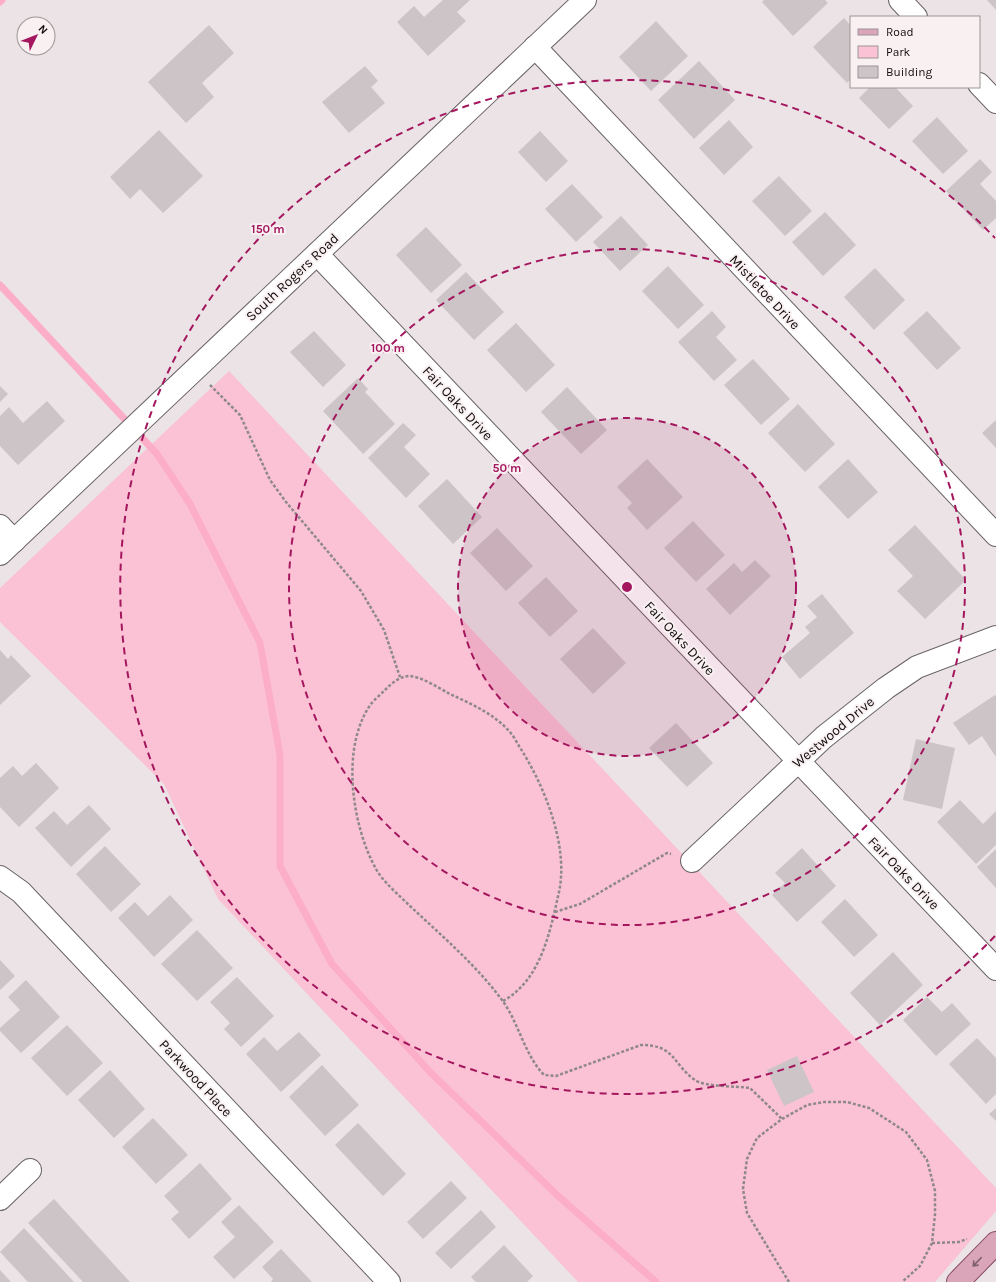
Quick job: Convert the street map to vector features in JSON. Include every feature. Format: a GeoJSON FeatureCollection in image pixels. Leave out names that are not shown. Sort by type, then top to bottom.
{"type":"FeatureCollection","features":[{"type":"Feature","properties":{"kind":"main road"},"geometry":{"type":"LineString","coordinates":[[958,1282],[996,1243]]}},
{"type":"Feature","properties":{"kind":"street","name":"South Rogers Road"},"geometry":{"type":"LineString","coordinates":[[5,540],[114,446],[585,0]]}},
{"type":"Feature","properties":{"kind":"street"},"geometry":{"type":"LineString","coordinates":[[900,0],[915,16]]}},
{"type":"Feature","properties":{"kind":"street","name":"Mistletoe Drive"},"geometry":{"type":"LineString","coordinates":[[535,47],[996,535]]}},
{"type":"Feature","properties":{"kind":"street"},"geometry":{"type":"LineString","coordinates":[[980,85],[996,102]]}},
{"type":"Feature","properties":{"kind":"street","name":"Fair Oaks Drive"},"geometry":{"type":"LineString","coordinates":[[316,254],[996,969]]}},
{"type":"Feature","properties":{"kind":"street","name":"Westwood Drive"},"geometry":{"type":"LineString","coordinates":[[692,861],[797,761],[853,712],[917,667],[996,637]]}},
{"type":"Feature","properties":{"kind":"street","name":"Parkwood Place"},"geometry":{"type":"LineString","coordinates":[[0,877],[21,892],[389,1282]]}},
{"type":"Feature","properties":{"kind":"street"},"geometry":{"type":"LineString","coordinates":[[0,1199],[30,1170]]}},
{"type":"Feature","properties":{"kind":"path"},"geometry":{"type":"LineString","coordinates":[[195,368],[240,415],[270,480],[286,502],[361,591],[384,630],[400,677]]}},
{"type":"Feature","properties":{"kind":"path"},"geometry":{"type":"LineString","coordinates":[[504,1001],[517,994],[532,976],[555,912],[561,883],[559,846],[549,808],[530,764],[509,731],[481,709],[435,686],[412,676],[400,677],[371,704],[359,729],[353,762],[353,799],[360,835],[377,871],[471,965],[504,1001],[534,1065],[544,1075],[556,1076],[641,1045],[656,1045],[669,1052],[695,1080],[706,1085],[750,1088],[782,1119]]}},
{"type":"Feature","properties":{"kind":"path"},"geometry":{"type":"LineString","coordinates":[[555,912],[580,904],[667,853],[692,861]]}},
{"type":"Feature","properties":{"kind":"path"},"geometry":{"type":"LineString","coordinates":[[789,1282],[748,1213],[743,1189],[747,1159],[757,1138],[782,1119],[807,1105],[824,1102],[847,1102],[869,1108],[906,1132],[927,1160],[935,1191],[935,1214],[932,1243],[920,1266],[902,1282]]}},
{"type":"Feature","properties":{"kind":"path"},"geometry":{"type":"LineString","coordinates":[[932,1243],[959,1242],[971,1237]]}},
{"type":"Feature","properties":{"kind":"green space"},"geometry":{"type":"Polygon","coordinates":[[[229,371],[996,1188],[996,1211],[935,1282],[578,1282],[218,899],[164,784],[0,622],[0,588],[229,371]]]}},
{"type":"Feature","properties":{"kind":"building"},"geometry":{"type":"Polygon","coordinates":[[[443,0],[470,0],[457,12],[466,21],[428,56],[397,22],[414,6],[424,17],[443,0]]]}},
{"type":"Feature","properties":{"kind":"building"},"geometry":{"type":"Polygon","coordinates":[[[764,0],[825,0],[828,3],[793,36],[762,2],[764,0]]]}},
{"type":"Feature","properties":{"kind":"building"},"geometry":{"type":"Polygon","coordinates":[[[987,0],[996,0],[996,10],[987,0]]]}},
{"type":"Feature","properties":{"kind":"building"},"geometry":{"type":"Polygon","coordinates":[[[844,18],[850,25],[850,80],[847,83],[813,47],[844,18]]]}},
{"type":"Feature","properties":{"kind":"building"},"geometry":{"type":"Polygon","coordinates":[[[656,21],[688,56],[651,91],[619,57],[656,21]]]}},
{"type":"Feature","properties":{"kind":"building"},"geometry":{"type":"Polygon","coordinates":[[[209,25],[234,53],[202,83],[214,97],[186,123],[148,82],[209,25]]]}},
{"type":"Feature","properties":{"kind":"building"},"geometry":{"type":"Polygon","coordinates":[[[699,61],[735,100],[694,139],[658,100],[699,61]]]}},
{"type":"Feature","properties":{"kind":"building"},"geometry":{"type":"Polygon","coordinates":[[[365,66],[378,81],[371,87],[385,103],[349,133],[322,102],[365,66]]]}},
{"type":"Feature","properties":{"kind":"building"},"geometry":{"type":"Polygon","coordinates":[[[869,88],[896,88],[913,106],[889,129],[859,98],[869,88]]]}},
{"type":"Feature","properties":{"kind":"building"},"geometry":{"type":"Polygon","coordinates":[[[937,117],[968,151],[943,174],[912,141],[937,117]]]}},
{"type":"Feature","properties":{"kind":"building"},"geometry":{"type":"Polygon","coordinates":[[[729,120],[753,147],[724,175],[699,148],[729,120]]]}},
{"type":"Feature","properties":{"kind":"building"},"geometry":{"type":"Polygon","coordinates":[[[159,130],[203,176],[163,213],[140,189],[130,199],[110,177],[159,130]]]}},
{"type":"Feature","properties":{"kind":"building"},"geometry":{"type":"Polygon","coordinates":[[[540,131],[568,161],[546,182],[518,152],[540,131]]]}},
{"type":"Feature","properties":{"kind":"building"},"geometry":{"type":"Polygon","coordinates":[[[980,159],[992,172],[980,184],[996,201],[996,218],[983,230],[946,191],[980,159]]]}},
{"type":"Feature","properties":{"kind":"building"},"geometry":{"type":"Polygon","coordinates":[[[779,176],[812,211],[785,236],[752,201],[779,176]]]}},
{"type":"Feature","properties":{"kind":"building"},"geometry":{"type":"Polygon","coordinates":[[[572,184],[603,217],[576,242],[545,209],[572,184]]]}},
{"type":"Feature","properties":{"kind":"building"},"geometry":{"type":"Polygon","coordinates":[[[825,212],[856,245],[823,276],[792,242],[825,212]]]}},
{"type":"Feature","properties":{"kind":"building"},"geometry":{"type":"Polygon","coordinates":[[[621,216],[648,245],[620,271],[593,242],[621,216]]]}},
{"type":"Feature","properties":{"kind":"building"},"geometry":{"type":"Polygon","coordinates":[[[426,227],[462,265],[431,293],[396,255],[426,227]]]}},
{"type":"Feature","properties":{"kind":"building"},"geometry":{"type":"Polygon","coordinates":[[[668,266],[704,305],[678,329],[642,291],[668,266]]]}},
{"type":"Feature","properties":{"kind":"building"},"geometry":{"type":"Polygon","coordinates":[[[875,268],[905,300],[874,330],[844,297],[875,268]]]}},
{"type":"Feature","properties":{"kind":"building"},"geometry":{"type":"Polygon","coordinates":[[[466,272],[504,312],[474,340],[436,300],[466,272]]]}},
{"type":"Feature","properties":{"kind":"building"},"geometry":{"type":"Polygon","coordinates":[[[712,311],[726,327],[716,337],[737,360],[714,381],[678,342],[712,311]]]}},
{"type":"Feature","properties":{"kind":"building"},"geometry":{"type":"Polygon","coordinates":[[[927,311],[961,348],[937,370],[903,333],[927,311]]]}},
{"type":"Feature","properties":{"kind":"building"},"geometry":{"type":"Polygon","coordinates":[[[516,323],[555,365],[526,392],[487,350],[516,323]]]}},
{"type":"Feature","properties":{"kind":"building"},"geometry":{"type":"Polygon","coordinates":[[[314,331],[346,365],[323,387],[290,352],[314,331]]]}},
{"type":"Feature","properties":{"kind":"building"},"geometry":{"type":"Polygon","coordinates":[[[753,359],[790,399],[761,425],[724,385],[753,359]]]}},
{"type":"Feature","properties":{"kind":"building"},"geometry":{"type":"Polygon","coordinates":[[[358,378],[368,389],[365,392],[395,424],[363,454],[323,411],[358,378]]]}},
{"type":"Feature","properties":{"kind":"building"},"geometry":{"type":"Polygon","coordinates":[[[0,386],[8,394],[0,402],[0,386]]]}},
{"type":"Feature","properties":{"kind":"building"},"geometry":{"type":"Polygon","coordinates":[[[567,387],[607,430],[581,454],[541,412],[567,387]]]}},
{"type":"Feature","properties":{"kind":"building"},"geometry":{"type":"Polygon","coordinates":[[[47,401],[65,421],[18,465],[0,446],[0,416],[9,407],[23,423],[47,401]]]}},
{"type":"Feature","properties":{"kind":"building"},"geometry":{"type":"Polygon","coordinates":[[[798,404],[835,444],[805,472],[768,433],[798,404]]]}},
{"type":"Feature","properties":{"kind":"building"},"geometry":{"type":"Polygon","coordinates":[[[996,420],[996,448],[982,433],[996,420]]]}},
{"type":"Feature","properties":{"kind":"building"},"geometry":{"type":"Polygon","coordinates":[[[403,423],[416,435],[404,447],[430,474],[406,498],[368,458],[403,423]]]}},
{"type":"Feature","properties":{"kind":"building"},"geometry":{"type":"Polygon","coordinates":[[[647,459],[683,497],[647,530],[627,508],[632,503],[617,487],[647,459]]]}},
{"type":"Feature","properties":{"kind":"building"},"geometry":{"type":"Polygon","coordinates":[[[848,459],[878,492],[848,519],[818,487],[848,459]]]}},
{"type":"Feature","properties":{"kind":"building"},"geometry":{"type":"Polygon","coordinates":[[[447,479],[482,517],[453,544],[418,506],[447,479]]]}},
{"type":"Feature","properties":{"kind":"building"},"geometry":{"type":"Polygon","coordinates":[[[693,521],[725,555],[696,582],[664,548],[693,521]]]}},
{"type":"Feature","properties":{"kind":"building"},"geometry":{"type":"Polygon","coordinates":[[[915,525],[966,580],[925,619],[897,591],[913,576],[888,550],[915,525]]]}},
{"type":"Feature","properties":{"kind":"building"},"geometry":{"type":"Polygon","coordinates":[[[497,528],[533,566],[506,591],[470,553],[497,528]]]}},
{"type":"Feature","properties":{"kind":"building"},"geometry":{"type":"Polygon","coordinates":[[[755,560],[771,576],[730,615],[706,589],[734,563],[742,572],[755,560]]]}},
{"type":"Feature","properties":{"kind":"building"},"geometry":{"type":"Polygon","coordinates":[[[546,577],[578,611],[550,637],[518,603],[546,577]]]}},
{"type":"Feature","properties":{"kind":"building"},"geometry":{"type":"Polygon","coordinates":[[[822,594],[854,633],[800,679],[782,657],[810,633],[805,627],[817,617],[807,606],[822,594]]]}},
{"type":"Feature","properties":{"kind":"building"},"geometry":{"type":"Polygon","coordinates":[[[593,628],[626,663],[593,694],[560,659],[593,628]]]}},
{"type":"Feature","properties":{"kind":"building"},"geometry":{"type":"Polygon","coordinates":[[[0,650],[8,659],[11,655],[31,676],[0,705],[0,650]]]}},
{"type":"Feature","properties":{"kind":"building"},"geometry":{"type":"Polygon","coordinates":[[[995,695],[996,757],[982,736],[969,745],[953,723],[995,695]]]}},
{"type":"Feature","properties":{"kind":"building"},"geometry":{"type":"Polygon","coordinates":[[[676,723],[713,763],[687,787],[649,748],[676,723]]]}},
{"type":"Feature","properties":{"kind":"building"},"geometry":{"type":"Polygon","coordinates":[[[916,739],[955,748],[942,809],[903,800],[916,739]]]}},
{"type":"Feature","properties":{"kind":"building"},"geometry":{"type":"Polygon","coordinates":[[[36,763],[59,788],[19,827],[0,807],[0,778],[13,766],[22,776],[36,763]]]}},
{"type":"Feature","properties":{"kind":"building"},"geometry":{"type":"Polygon","coordinates":[[[960,800],[983,824],[996,811],[996,845],[976,864],[937,822],[960,800]]]}},
{"type":"Feature","properties":{"kind":"building"},"geometry":{"type":"Polygon","coordinates":[[[89,805],[111,829],[71,867],[35,828],[54,811],[67,825],[89,805]]]}},
{"type":"Feature","properties":{"kind":"building"},"geometry":{"type":"Polygon","coordinates":[[[105,846],[141,884],[111,912],[76,874],[105,846]]]}},
{"type":"Feature","properties":{"kind":"building"},"geometry":{"type":"Polygon","coordinates":[[[802,848],[836,886],[797,922],[772,895],[785,883],[775,873],[802,848]]]}},
{"type":"Feature","properties":{"kind":"building"},"geometry":{"type":"Polygon","coordinates":[[[996,849],[996,888],[977,867],[996,849]]]}},
{"type":"Feature","properties":{"kind":"building"},"geometry":{"type":"Polygon","coordinates":[[[170,895],[193,920],[154,957],[118,918],[135,902],[148,916],[170,895]]]}},
{"type":"Feature","properties":{"kind":"building"},"geometry":{"type":"Polygon","coordinates":[[[845,899],[878,935],[854,957],[821,922],[845,899]]]}},
{"type":"Feature","properties":{"kind":"building"},"geometry":{"type":"Polygon","coordinates":[[[197,930],[233,968],[197,1001],[161,964],[197,930]]]}},
{"type":"Feature","properties":{"kind":"building"},"geometry":{"type":"Polygon","coordinates":[[[893,952],[923,985],[880,1025],[850,993],[893,952]]]}},
{"type":"Feature","properties":{"kind":"building"},"geometry":{"type":"Polygon","coordinates":[[[0,960],[15,976],[0,990],[0,960]]]}},
{"type":"Feature","properties":{"kind":"building"},"geometry":{"type":"Polygon","coordinates":[[[237,977],[274,1016],[241,1047],[224,1029],[230,1023],[210,1002],[237,977]]]}},
{"type":"Feature","properties":{"kind":"building"},"geometry":{"type":"Polygon","coordinates":[[[26,980],[60,1017],[21,1053],[0,1031],[0,1028],[20,1010],[8,997],[26,980]]]}},
{"type":"Feature","properties":{"kind":"building"},"geometry":{"type":"Polygon","coordinates":[[[927,997],[942,1012],[952,1003],[971,1024],[936,1056],[903,1020],[927,997]]]}},
{"type":"Feature","properties":{"kind":"building"},"geometry":{"type":"Polygon","coordinates":[[[67,1025],[103,1063],[67,1096],[31,1058],[67,1025]]]}},
{"type":"Feature","properties":{"kind":"building"},"geometry":{"type":"Polygon","coordinates":[[[299,1032],[321,1055],[281,1092],[246,1054],[264,1037],[277,1051],[299,1032]]]}},
{"type":"Feature","properties":{"kind":"building"},"geometry":{"type":"Polygon","coordinates":[[[977,1038],[996,1058],[996,1094],[986,1104],[949,1064],[977,1038]]]}},
{"type":"Feature","properties":{"kind":"building"},"geometry":{"type":"Polygon","coordinates":[[[797,1056],[814,1092],[784,1106],[767,1070],[797,1056]]]}},
{"type":"Feature","properties":{"kind":"building"},"geometry":{"type":"Polygon","coordinates":[[[322,1065],[359,1105],[325,1136],[289,1097],[322,1065]]]}},
{"type":"Feature","properties":{"kind":"building"},"geometry":{"type":"Polygon","coordinates":[[[110,1070],[145,1109],[114,1138],[78,1100],[110,1070]]]}},
{"type":"Feature","properties":{"kind":"building"},"geometry":{"type":"Polygon","coordinates":[[[996,1108],[996,1121],[989,1114],[996,1108]]]}},
{"type":"Feature","properties":{"kind":"building"},"geometry":{"type":"Polygon","coordinates":[[[153,1118],[188,1155],[156,1184],[122,1147],[153,1118]]]}},
{"type":"Feature","properties":{"kind":"building"},"geometry":{"type":"Polygon","coordinates":[[[358,1123],[406,1174],[383,1196],[335,1145],[358,1123]]]}},
{"type":"Feature","properties":{"kind":"building"},"geometry":{"type":"Polygon","coordinates":[[[200,1163],[232,1199],[189,1239],[171,1219],[179,1212],[164,1196],[200,1163]]]}},
{"type":"Feature","properties":{"kind":"building"},"geometry":{"type":"Polygon","coordinates":[[[451,1181],[467,1198],[423,1239],[407,1222],[451,1181]]]}},
{"type":"Feature","properties":{"kind":"building"},"geometry":{"type":"Polygon","coordinates":[[[54,1199],[130,1282],[83,1282],[28,1223],[54,1199]]]}},
{"type":"Feature","properties":{"kind":"building"},"geometry":{"type":"Polygon","coordinates":[[[239,1205],[274,1242],[234,1279],[213,1257],[235,1237],[221,1222],[239,1205]]]}},
{"type":"Feature","properties":{"kind":"building"},"geometry":{"type":"Polygon","coordinates":[[[481,1210],[496,1227],[451,1269],[435,1253],[481,1210]]]}},
{"type":"Feature","properties":{"kind":"building"},"geometry":{"type":"Polygon","coordinates":[[[24,1228],[74,1282],[28,1282],[0,1252],[24,1228]]]}},
{"type":"Feature","properties":{"kind":"building"},"geometry":{"type":"Polygon","coordinates":[[[504,1245],[533,1276],[527,1282],[476,1282],[471,1277],[504,1245]]]}},
{"type":"Feature","properties":{"kind":"building"},"geometry":{"type":"Polygon","coordinates":[[[281,1249],[312,1282],[271,1282],[273,1279],[262,1267],[281,1249]]]}},
{"type":"Feature","properties":{"kind":"building"},"geometry":{"type":"Polygon","coordinates":[[[0,1270],[11,1282],[0,1282],[0,1270]]]}},
{"type":"Feature","properties":{"kind":"waterway"},"geometry":{"type":"LineString","coordinates":[[0,285],[157,454],[190,504],[260,643],[280,755],[280,866],[332,964],[430,1072],[557,1195],[656,1282]]}}]}
